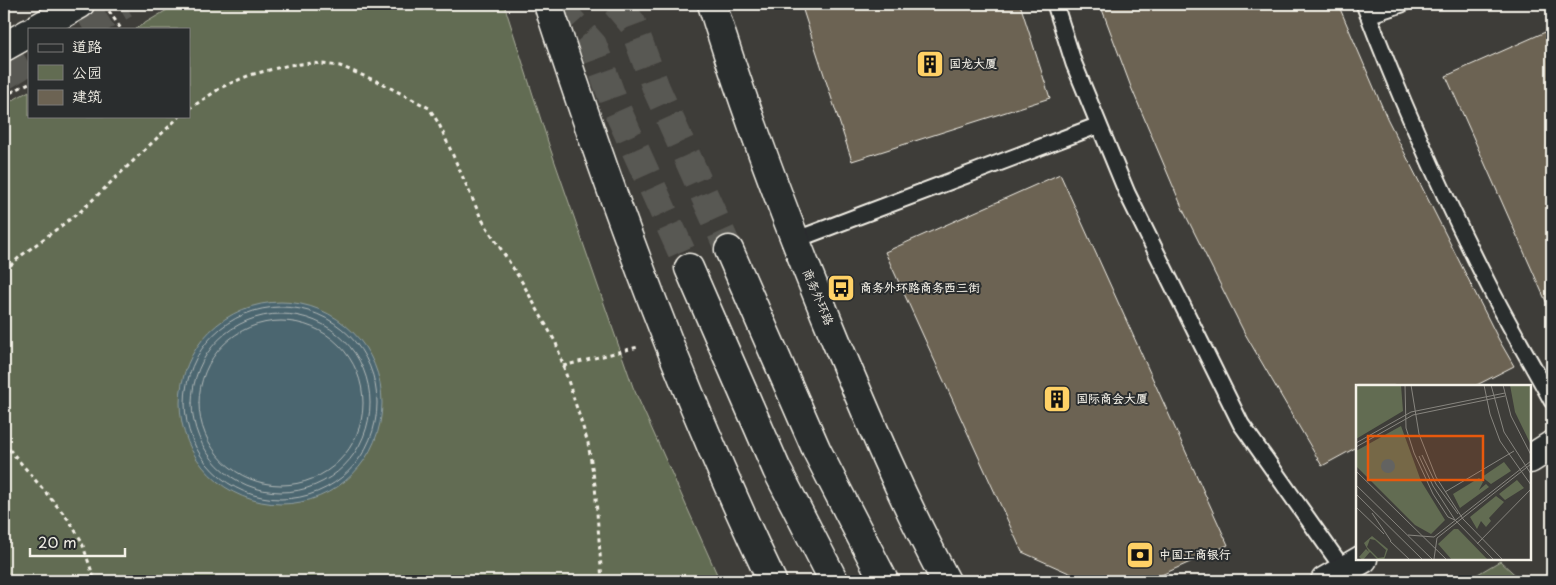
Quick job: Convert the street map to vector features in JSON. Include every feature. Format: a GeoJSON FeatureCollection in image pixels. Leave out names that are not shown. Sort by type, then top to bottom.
{"type":"FeatureCollection","features":[{"type":"Feature","properties":{"kind":"street"},"geometry":{"type":"LineString","coordinates":[[38,28],[80,4]]}},
{"type":"Feature","properties":{"kind":"street"},"geometry":{"type":"LineString","coordinates":[[548,4],[621,220],[668,340],[741,516],[772,581]]}},
{"type":"Feature","properties":{"kind":"street","name":"商务外环路"},"geometry":{"type":"LineString","coordinates":[[712,4],[766,167],[794,240],[882,454],[946,581]]}},
{"type":"Feature","properties":{"kind":"street"},"geometry":{"type":"LineString","coordinates":[[4,47],[28,34]]}},
{"type":"Feature","properties":{"kind":"street"},"geometry":{"type":"LineString","coordinates":[[729,250],[817,451],[884,581]]}},
{"type":"Feature","properties":{"kind":"street"},"geometry":{"type":"LineString","coordinates":[[688,268],[777,470],[834,581]]}},
{"type":"Feature","properties":{"kind":"street"},"geometry":{"type":"LineString","coordinates":[[1531,458],[1552,445]]}},
{"type":"Feature","properties":{"kind":"lane"},"geometry":{"type":"LineString","coordinates":[[1055,4],[1074,64],[1127,193],[1241,424],[1344,570]]}},
{"type":"Feature","properties":{"kind":"lane"},"geometry":{"type":"LineString","coordinates":[[1402,4],[1366,10],[1445,194],[1488,285],[1552,401]]}},
{"type":"Feature","properties":{"kind":"lane"},"geometry":{"type":"LineString","coordinates":[[794,240],[1099,126]]}},
{"type":"Feature","properties":{"kind":"path"},"geometry":{"type":"LineString","coordinates":[[105,4],[120,28]]}},
{"type":"Feature","properties":{"kind":"path"},"geometry":{"type":"LineString","coordinates":[[190,108],[222,87],[250,75],[289,65],[313,63],[340,66],[381,83],[429,108],[439,124],[481,218],[541,315],[556,343],[588,443],[596,485],[602,581]]}},
{"type":"Feature","properties":{"kind":"path"},"geometry":{"type":"LineString","coordinates":[[4,96],[28,84]]}},
{"type":"Feature","properties":{"kind":"path"},"geometry":{"type":"LineString","coordinates":[[4,272],[22,255],[82,211],[175,118]]}},
{"type":"Feature","properties":{"kind":"path"},"geometry":{"type":"LineString","coordinates":[[563,366],[668,340]]}},
{"type":"Feature","properties":{"kind":"path"},"geometry":{"type":"LineString","coordinates":[[4,443],[68,519],[82,540],[95,581]]}},
{"type":"Feature","properties":{"kind":"green space"},"geometry":{"type":"Polygon","coordinates":[[[177,4],[504,4],[549,145],[633,387],[720,581],[16,581],[4,568],[4,105],[28,92],[28,118],[190,118],[190,28],[137,28],[177,4]]]}},
{"type":"Feature","properties":{"kind":"green space"},"geometry":{"type":"Polygon","coordinates":[[[1500,561],[1522,581],[1466,581],[1500,561]]]}},
{"type":"Feature","properties":{"kind":"water"},"geometry":{"type":"Polygon","coordinates":[[[281,302],[301,304],[320,310],[337,319],[359,339],[374,364],[380,383],[382,403],[380,423],[374,442],[365,459],[345,481],[320,496],[301,502],[281,504],[261,502],[242,496],[225,487],[203,467],[188,442],[182,423],[180,403],[182,383],[188,364],[197,347],[217,325],[242,310],[261,304],[281,302]]]}},
{"type":"Feature","properties":{"kind":"building","name":"国龙大厦"},"geometry":{"type":"Polygon","coordinates":[[[801,4],[1020,4],[1050,98],[852,161],[801,4]]]}},
{"type":"Feature","properties":{"kind":"building"},"geometry":{"type":"Polygon","coordinates":[[[1100,4],[1338,4],[1387,118],[1499,340],[1514,366],[1477,385],[1356,385],[1356,448],[1322,466],[1244,332],[1184,212],[1131,87],[1100,4]]]}},
{"type":"Feature","properties":{"kind":"building"},"geometry":{"type":"Polygon","coordinates":[[[1552,29],[1552,315],[1446,76],[1552,29]]]}},
{"type":"Feature","properties":{"kind":"building","name":"国际商会大厦"},"geometry":{"type":"Polygon","coordinates":[[[1060,174],[1228,545],[1148,581],[1087,581],[1022,552],[885,252],[1060,174]]]}},
{"type":"Feature","properties":{"kind":"tunnel"},"geometry":{"type":"LineString","coordinates":[[85,28],[125,4]]}},
{"type":"Feature","properties":{"kind":"tunnel"},"geometry":{"type":"LineString","coordinates":[[556,4],[593,45],[615,105],[689,268]]}},
{"type":"Feature","properties":{"kind":"tunnel"},"geometry":{"type":"LineString","coordinates":[[616,4],[632,23],[656,88],[729,250]]}},
{"type":"Feature","properties":{"kind":"tunnel"},"geometry":{"type":"LineString","coordinates":[[4,76],[28,62]]}},
{"type":"Feature","properties":{"kind":"place","name":"国龙大厦"},"geometry":{"type":"Point","coordinates":[930,64]}},
{"type":"Feature","properties":{"kind":"place","name":"商务外环路商务西三街"},"geometry":{"type":"Point","coordinates":[841,288]}},
{"type":"Feature","properties":{"kind":"place","name":"国际商会大厦"},"geometry":{"type":"Point","coordinates":[1057,399]}},
{"type":"Feature","properties":{"kind":"place","name":"中国工商银行"},"geometry":{"type":"Point","coordinates":[1140,555]}}]}
